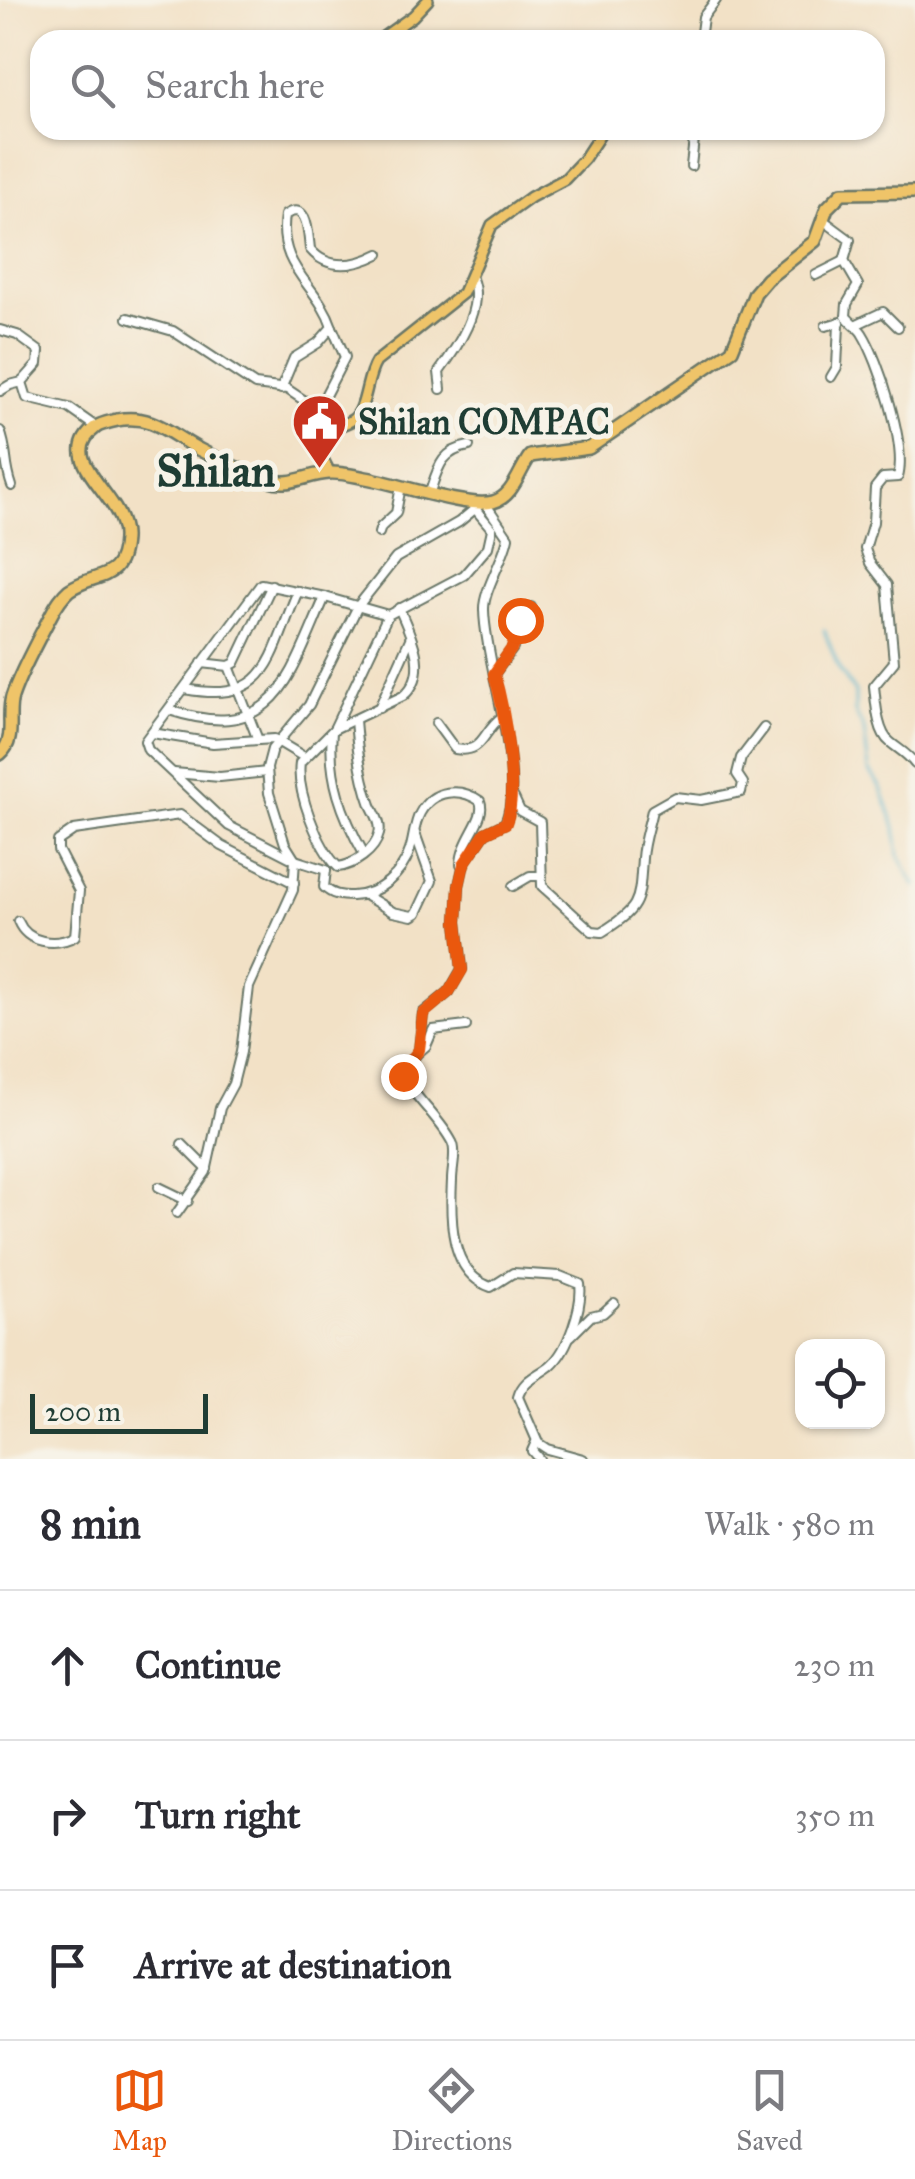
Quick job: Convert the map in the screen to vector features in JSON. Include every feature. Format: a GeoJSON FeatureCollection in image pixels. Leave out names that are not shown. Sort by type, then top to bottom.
{"type":"FeatureCollection","features":[{"type":"Feature","properties":{"kind":"highway"},"geometry":{"type":"LineString","coordinates":[[0,754],[10,738],[12,697],[58,602],[75,587],[106,576],[121,560],[123,520],[117,507],[86,471],[82,458],[83,446],[96,427],[125,418],[150,420],[202,451],[275,482],[330,473],[481,506],[505,496],[530,456],[589,448],[732,350],[754,293],[810,246],[827,208],[842,193],[915,192]]}},
{"type":"Feature","properties":{"kind":"main road"},"geometry":{"type":"LineString","coordinates":[[393,30],[428,0]]}},
{"type":"Feature","properties":{"kind":"main road"},"geometry":{"type":"LineString","coordinates":[[330,473],[314,442],[316,433],[358,415],[368,376],[376,362],[463,293],[496,219],[568,177],[596,140]]}},
{"type":"Feature","properties":{"kind":"street"},"geometry":{"type":"LineString","coordinates":[[701,30],[703,17],[716,0]]}},
{"type":"Feature","properties":{"kind":"street"},"geometry":{"type":"LineString","coordinates":[[691,166],[694,140]]}},
{"type":"Feature","properties":{"kind":"street"},"geometry":{"type":"LineString","coordinates":[[314,442],[310,431],[317,411],[345,357],[319,299],[293,267],[285,215],[291,210],[299,211],[306,218],[310,249],[327,262],[357,264],[380,254]]}},
{"type":"Feature","properties":{"kind":"street"},"geometry":{"type":"LineString","coordinates":[[816,275],[844,261],[850,240],[823,220]]}},
{"type":"Feature","properties":{"kind":"street"},"geometry":{"type":"LineString","coordinates":[[831,377],[837,367],[847,304],[858,283],[844,261]]}},
{"type":"Feature","properties":{"kind":"street"},"geometry":{"type":"LineString","coordinates":[[441,389],[439,372],[467,332],[475,288],[471,277]]}},
{"type":"Feature","properties":{"kind":"street"},"geometry":{"type":"LineString","coordinates":[[855,325],[885,312],[898,327]]}},
{"type":"Feature","properties":{"kind":"street"},"geometry":{"type":"LineString","coordinates":[[128,318],[173,331],[262,388],[301,396],[317,411]]}},
{"type":"Feature","properties":{"kind":"street"},"geometry":{"type":"LineString","coordinates":[[826,326],[843,320],[855,325],[864,337],[889,397],[900,446],[898,477],[883,478],[875,488],[873,522],[865,549],[870,563],[888,584],[894,662],[876,680],[875,695],[884,737],[905,751],[915,764]]}},
{"type":"Feature","properties":{"kind":"street"},"geometry":{"type":"LineString","coordinates":[[280,389],[294,358],[323,339],[332,327]]}},
{"type":"Feature","properties":{"kind":"street"},"geometry":{"type":"LineString","coordinates":[[0,330],[39,350],[38,364],[22,382],[10,384],[0,392]]}},
{"type":"Feature","properties":{"kind":"street"},"geometry":{"type":"LineString","coordinates":[[22,382],[24,394],[30,400],[69,408],[96,427]]}},
{"type":"Feature","properties":{"kind":"street"},"geometry":{"type":"LineString","coordinates":[[0,430],[6,448],[4,464],[12,486]]}},
{"type":"Feature","properties":{"kind":"street"},"geometry":{"type":"LineString","coordinates":[[430,492],[442,458],[450,451],[469,446]]}},
{"type":"Feature","properties":{"kind":"street"},"geometry":{"type":"LineString","coordinates":[[379,533],[396,513],[401,486]]}},
{"type":"Feature","properties":{"kind":"street"},"geometry":{"type":"LineString","coordinates":[[178,1213],[207,1170],[220,1108],[233,1084],[241,1052],[249,987],[289,904],[294,882],[295,860],[274,811],[268,757],[276,739],[308,706],[358,606],[398,556],[481,506]]}},
{"type":"Feature","properties":{"kind":"street"},"geometry":{"type":"LineString","coordinates":[[364,854],[341,811],[334,787],[333,731],[388,616],[456,581],[482,556],[492,530],[481,506]]}},
{"type":"Feature","properties":{"kind":"street"},"geometry":{"type":"LineString","coordinates":[[481,506],[508,537],[484,604],[512,788],[518,809],[540,822],[540,876],[546,891],[592,931],[604,931],[640,898],[643,852],[652,810],[676,798],[701,800],[740,792],[743,783],[737,774],[738,764],[764,728]]}},
{"type":"Feature","properties":{"kind":"street"},"geometry":{"type":"LineString","coordinates":[[355,720],[363,779],[380,829],[377,840],[364,854],[347,866],[326,870],[295,860],[226,823],[145,746],[261,584],[388,616]]}},
{"type":"Feature","properties":{"kind":"street"},"geometry":{"type":"LineString","coordinates":[[229,666],[239,657],[272,585]]}},
{"type":"Feature","properties":{"kind":"street"},"geometry":{"type":"LineString","coordinates":[[185,689],[208,693],[238,691],[251,685],[264,669],[298,591]]}},
{"type":"Feature","properties":{"kind":"street"},"geometry":{"type":"LineString","coordinates":[[168,710],[216,719],[248,716],[278,696],[326,598]]}},
{"type":"Feature","properties":{"kind":"street"},"geometry":{"type":"LineString","coordinates":[[494,674],[512,648],[520,620],[531,607]]}},
{"type":"Feature","properties":{"kind":"street"},"geometry":{"type":"LineString","coordinates":[[335,866],[316,832],[298,769],[304,757],[333,731],[407,693],[416,681],[418,661],[399,608]]}},
{"type":"Feature","properties":{"kind":"street"},"geometry":{"type":"LineString","coordinates":[[379,708],[410,639]]}},
{"type":"Feature","properties":{"kind":"street"},"geometry":{"type":"LineString","coordinates":[[202,662],[229,666]]}},
{"type":"Feature","properties":{"kind":"street"},"geometry":{"type":"LineString","coordinates":[[229,666],[258,740]]}},
{"type":"Feature","properties":{"kind":"street"},"geometry":{"type":"LineString","coordinates":[[436,723],[455,749],[472,750],[482,744],[491,726],[502,717]]}},
{"type":"Feature","properties":{"kind":"street"},"geometry":{"type":"LineString","coordinates":[[152,732],[213,743],[276,739],[304,757]]}},
{"type":"Feature","properties":{"kind":"street"},"geometry":{"type":"LineString","coordinates":[[174,773],[220,776],[267,772]]}},
{"type":"Feature","properties":{"kind":"street"},"geometry":{"type":"LineString","coordinates":[[462,870],[485,833],[506,823],[512,788]]}},
{"type":"Feature","properties":{"kind":"street"},"geometry":{"type":"LineString","coordinates":[[326,870],[324,883],[328,892],[365,894],[392,878],[410,852],[424,808],[439,795],[460,792],[480,801],[482,816],[467,836],[462,855],[457,922],[462,970],[449,992],[423,1014],[418,1052]]}},
{"type":"Feature","properties":{"kind":"street"},"geometry":{"type":"LineString","coordinates":[[18,921],[25,934],[33,938],[63,942],[75,936],[79,891],[58,850],[58,841],[74,830],[142,818],[172,814],[187,817],[222,846],[294,882]]}},
{"type":"Feature","properties":{"kind":"street"},"geometry":{"type":"LineString","coordinates":[[365,894],[397,914],[412,916],[417,912],[432,879],[414,832]]}},
{"type":"Feature","properties":{"kind":"street"},"geometry":{"type":"LineString","coordinates":[[512,886],[530,876],[540,876]]}},
{"type":"Feature","properties":{"kind":"street"},"geometry":{"type":"LineString","coordinates":[[466,1026],[434,1030],[402,1075],[454,1144],[454,1219],[462,1267],[473,1280],[491,1287],[513,1274],[576,1280],[582,1289],[570,1337]]}},
{"type":"Feature","properties":{"kind":"street"},"geometry":{"type":"LineString","coordinates":[[182,1144],[207,1170]]}},
{"type":"Feature","properties":{"kind":"street"},"geometry":{"type":"LineString","coordinates":[[160,1187],[188,1201]]}},
{"type":"Feature","properties":{"kind":"street"},"geometry":{"type":"LineString","coordinates":[[583,1459],[547,1449],[536,1441],[518,1402],[519,1391],[531,1377],[549,1367],[570,1337],[592,1316],[603,1313],[614,1303]]}},
{"type":"Feature","properties":{"kind":"street"},"geometry":{"type":"LineString","coordinates":[[536,1441],[532,1452],[538,1459]]}},
{"type":"Feature","properties":{"kind":"waterway"},"geometry":{"type":"LineString","coordinates":[[824,630],[839,669],[855,692],[855,712],[864,730],[869,770],[881,788],[895,827],[899,855],[915,886]]}},
{"type":"Feature","properties":{"kind":"place","name":"Shilan COMPAC"},"geometry":{"type":"Point","coordinates":[319,471]}},
{"type":"Feature","properties":{"kind":"district","name":"Shilan"},"geometry":{"type":"Point","coordinates":[216,470]}},
{"type":"Feature","properties":{"kind":"route"},"geometry":{"type":"LineString","coordinates":[[403,1076],[406,1065],[419,1050],[420,1019],[426,1008],[449,992],[462,970],[457,922],[464,864],[485,833],[506,823],[510,812],[511,778],[494,674],[512,648],[520,620]]}}]}
